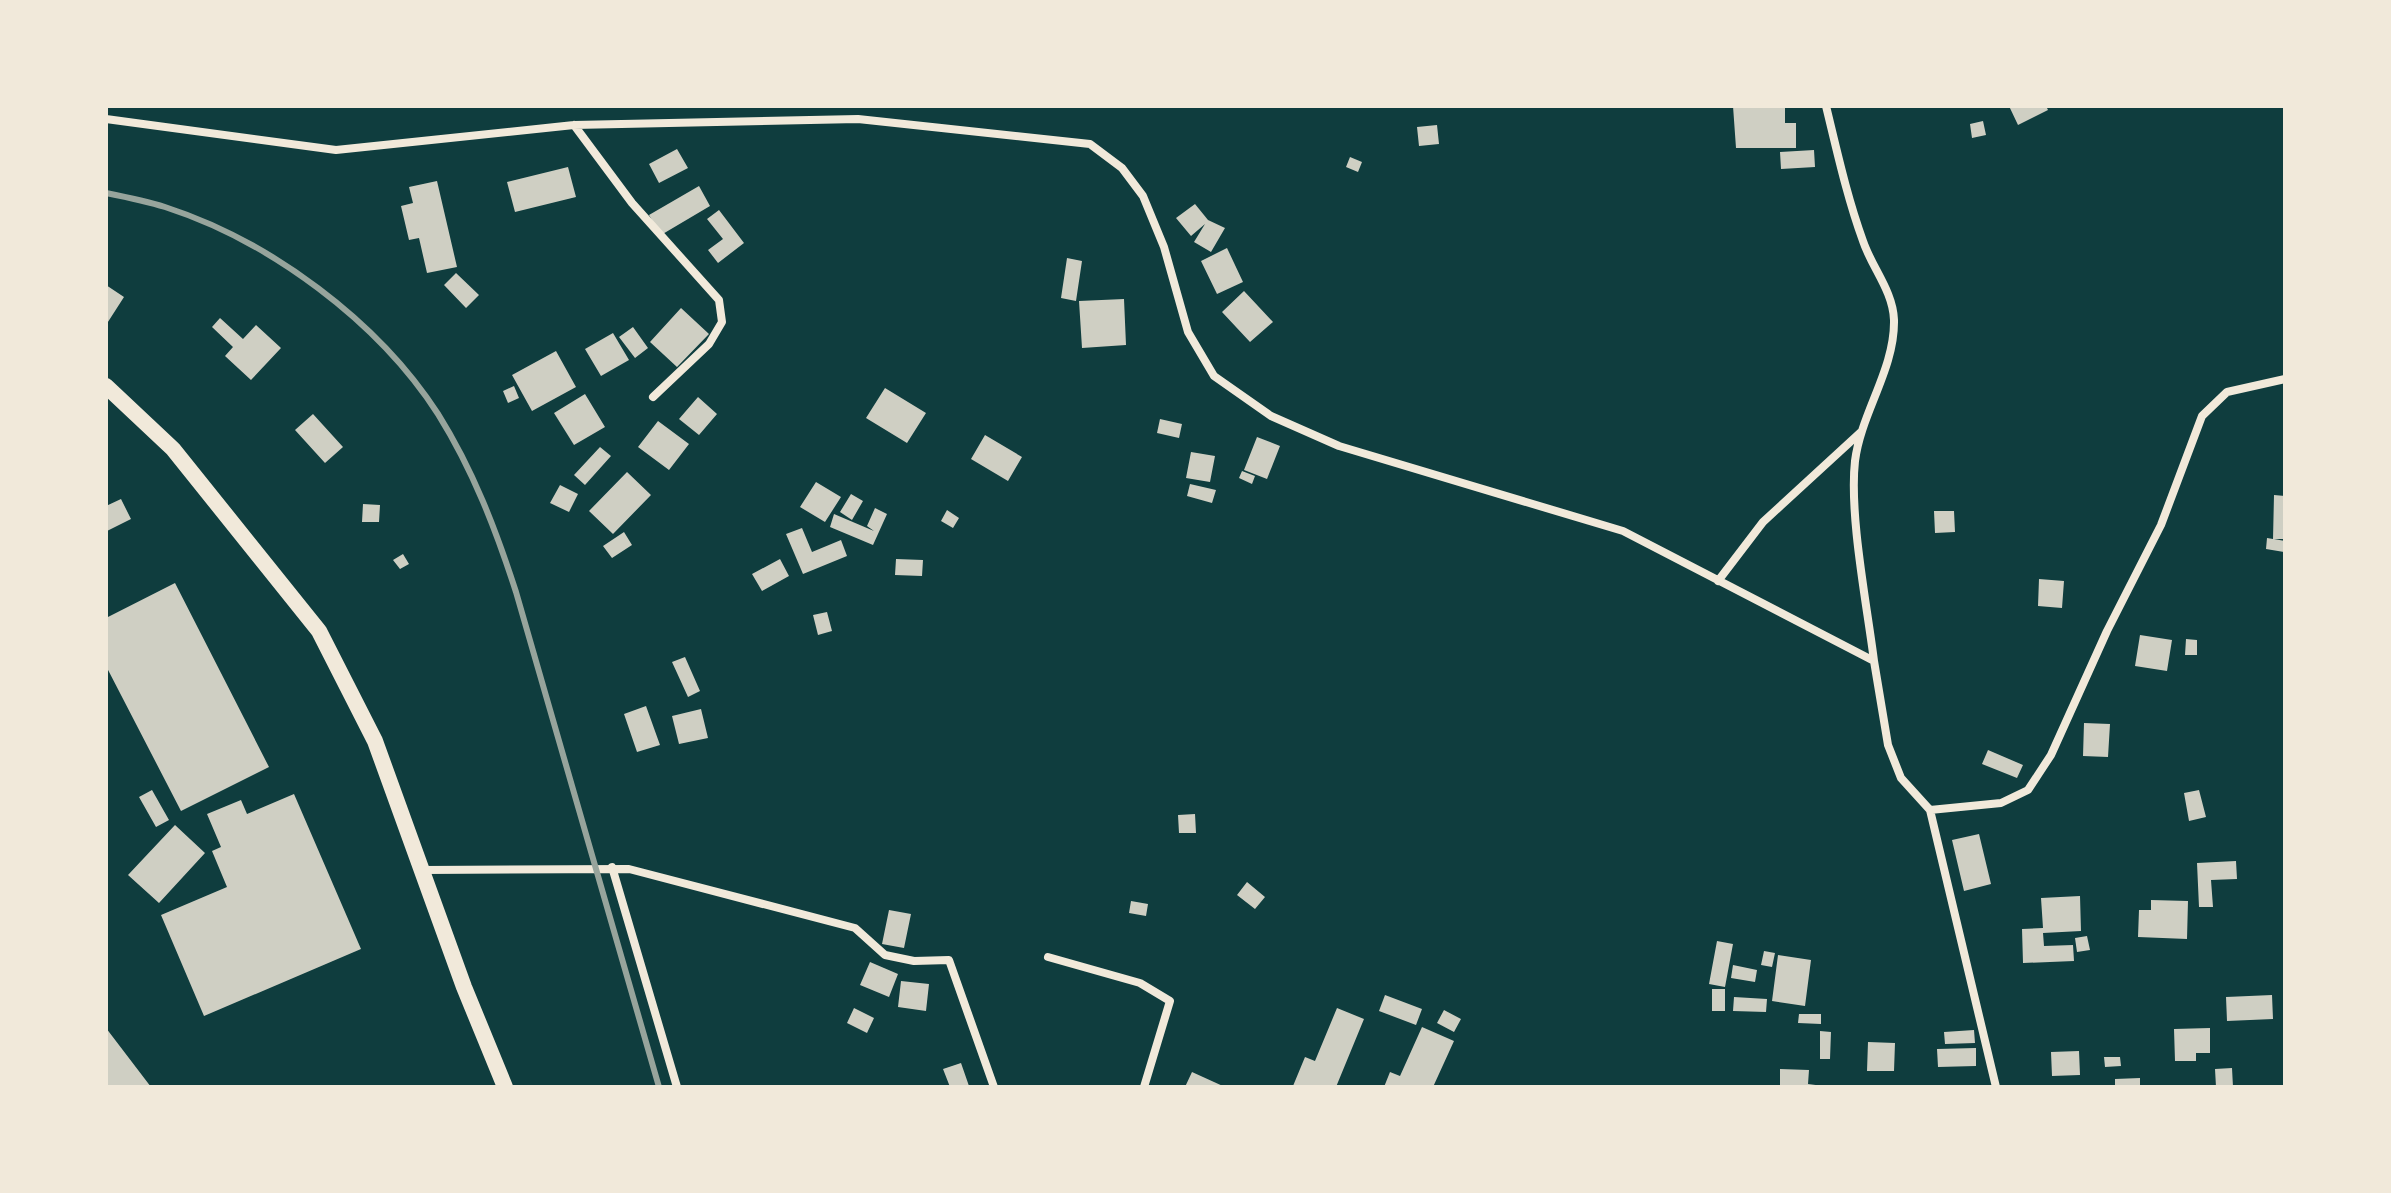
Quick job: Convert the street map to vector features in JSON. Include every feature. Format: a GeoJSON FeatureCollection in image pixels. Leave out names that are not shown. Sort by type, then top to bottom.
{"type":"FeatureCollection","features":[{"type":"Feature","properties":{"kind":"main road"},"geometry":{"type":"LineString","coordinates":[[106,386],[173,449],[319,631],[375,741],[505,1087]]}},
{"type":"Feature","properties":{"kind":"street"},"geometry":{"type":"LineString","coordinates":[[1826,106],[1853,211],[1889,296],[1894,317],[1885,367],[1855,462],[1857,510],[1874,661],[1888,745],[1901,778],[1930,810],[1996,1087]]}},
{"type":"Feature","properties":{"kind":"street"},"geometry":{"type":"LineString","coordinates":[[106,119],[336,150],[574,125],[858,119],[1090,144],[1122,168],[1143,196],[1164,247],[1188,332],[1214,376],[1271,416],[1339,446],[1623,531],[1874,661]]}},
{"type":"Feature","properties":{"kind":"street"},"geometry":{"type":"LineString","coordinates":[[574,125],[632,203],[719,300],[722,322],[709,344],[653,397]]}},
{"type":"Feature","properties":{"kind":"street"},"geometry":{"type":"LineString","coordinates":[[1930,810],[2001,803],[2028,790],[2051,755],[2107,631],[2161,525],[2202,416],[2227,392],[2285,379]]}},
{"type":"Feature","properties":{"kind":"street"},"geometry":{"type":"LineString","coordinates":[[1718,581],[1763,522],[1862,432]]}},
{"type":"Feature","properties":{"kind":"street"},"geometry":{"type":"LineString","coordinates":[[422,870],[612,867],[658,875],[855,928],[885,955],[914,961],[949,960],[994,1087]]}},
{"type":"Feature","properties":{"kind":"street"},"geometry":{"type":"LineString","coordinates":[[612,867],[677,1087]]}},
{"type":"Feature","properties":{"kind":"street"},"geometry":{"type":"LineString","coordinates":[[1048,957],[1140,983],[1170,1001],[1144,1087]]}},
{"type":"Feature","properties":{"kind":"building"},"geometry":{"type":"Polygon","coordinates":[[[1733,106],[1785,106],[1785,123],[1796,123],[1796,148],[1736,148],[1733,106]]]}},
{"type":"Feature","properties":{"kind":"building"},"geometry":{"type":"Polygon","coordinates":[[[2009,106],[2046,106],[2048,110],[2018,125],[2009,106]]]}},
{"type":"Feature","properties":{"kind":"building"},"geometry":{"type":"Polygon","coordinates":[[[1983,121],[1986,135],[1972,138],[1970,124],[1983,121]]]}},
{"type":"Feature","properties":{"kind":"building"},"geometry":{"type":"Polygon","coordinates":[[[1437,125],[1439,144],[1419,146],[1417,127],[1437,125]]]}},
{"type":"Feature","properties":{"kind":"building"},"geometry":{"type":"Polygon","coordinates":[[[677,149],[688,168],[659,183],[649,164],[677,149]]]}},
{"type":"Feature","properties":{"kind":"building"},"geometry":{"type":"Polygon","coordinates":[[[1814,150],[1815,167],[1781,169],[1780,152],[1814,150]]]}},
{"type":"Feature","properties":{"kind":"building"},"geometry":{"type":"Polygon","coordinates":[[[1350,157],[1362,162],[1358,172],[1346,167],[1350,157]]]}},
{"type":"Feature","properties":{"kind":"building"},"geometry":{"type":"Polygon","coordinates":[[[568,167],[576,197],[515,212],[507,182],[568,167]]]}},
{"type":"Feature","properties":{"kind":"building"},"geometry":{"type":"Polygon","coordinates":[[[437,181],[457,267],[427,273],[419,238],[409,240],[401,206],[413,203],[409,187],[437,181]]]}},
{"type":"Feature","properties":{"kind":"building"},"geometry":{"type":"Polygon","coordinates":[[[699,186],[710,206],[661,235],[649,215],[699,186]]]}},
{"type":"Feature","properties":{"kind":"building"},"geometry":{"type":"Polygon","coordinates":[[[1195,204],[1208,220],[1225,228],[1211,252],[1194,242],[1205,224],[1191,236],[1176,218],[1195,204]]]}},
{"type":"Feature","properties":{"kind":"building"},"geometry":{"type":"Polygon","coordinates":[[[719,210],[744,243],[718,263],[708,250],[723,239],[707,219],[719,210]]]}},
{"type":"Feature","properties":{"kind":"building"},"geometry":{"type":"Polygon","coordinates":[[[1227,248],[1243,282],[1217,294],[1201,261],[1227,248]]]}},
{"type":"Feature","properties":{"kind":"building"},"geometry":{"type":"Polygon","coordinates":[[[1067,258],[1082,261],[1076,301],[1061,298],[1067,258]]]}},
{"type":"Feature","properties":{"kind":"building"},"geometry":{"type":"Polygon","coordinates":[[[456,273],[479,295],[466,308],[444,285],[456,273]]]}},
{"type":"Feature","properties":{"kind":"building"},"geometry":{"type":"Polygon","coordinates":[[[106,285],[124,297],[106,325],[106,285]]]}},
{"type":"Feature","properties":{"kind":"building"},"geometry":{"type":"Polygon","coordinates":[[[1244,291],[1273,322],[1250,342],[1222,312],[1244,291]]]}},
{"type":"Feature","properties":{"kind":"building"},"geometry":{"type":"Polygon","coordinates":[[[1124,299],[1126,345],[1082,348],[1079,301],[1124,299]]]}},
{"type":"Feature","properties":{"kind":"building"},"geometry":{"type":"Polygon","coordinates":[[[681,308],[709,334],[677,367],[650,342],[681,308]]]}},
{"type":"Feature","properties":{"kind":"building"},"geometry":{"type":"Polygon","coordinates":[[[220,318],[243,339],[256,325],[281,348],[251,380],[225,356],[233,347],[212,327],[220,318]]]}},
{"type":"Feature","properties":{"kind":"building"},"geometry":{"type":"Polygon","coordinates":[[[633,327],[648,348],[635,358],[619,337],[633,327]]]}},
{"type":"Feature","properties":{"kind":"building"},"geometry":{"type":"Polygon","coordinates":[[[613,333],[629,360],[601,376],[585,349],[613,333]]]}},
{"type":"Feature","properties":{"kind":"building"},"geometry":{"type":"Polygon","coordinates":[[[556,351],[576,387],[532,411],[512,375],[556,351]]]}},
{"type":"Feature","properties":{"kind":"building"},"geometry":{"type":"Polygon","coordinates":[[[514,386],[519,398],[508,403],[503,391],[514,386]]]}},
{"type":"Feature","properties":{"kind":"building"},"geometry":{"type":"Polygon","coordinates":[[[885,388],[926,413],[907,443],[866,418],[885,388]]]}},
{"type":"Feature","properties":{"kind":"building"},"geometry":{"type":"Polygon","coordinates":[[[585,394],[605,427],[574,445],[554,413],[585,394]]]}},
{"type":"Feature","properties":{"kind":"building"},"geometry":{"type":"Polygon","coordinates":[[[698,397],[717,414],[699,435],[679,419],[698,397]]]}},
{"type":"Feature","properties":{"kind":"building"},"geometry":{"type":"Polygon","coordinates":[[[313,414],[343,447],[325,463],[295,430],[313,414]]]}},
{"type":"Feature","properties":{"kind":"building"},"geometry":{"type":"Polygon","coordinates":[[[1160,419],[1182,424],[1179,438],[1157,433],[1160,419]]]}},
{"type":"Feature","properties":{"kind":"building"},"geometry":{"type":"Polygon","coordinates":[[[658,421],[689,444],[669,470],[638,447],[658,421]]]}},
{"type":"Feature","properties":{"kind":"building"},"geometry":{"type":"Polygon","coordinates":[[[985,435],[1022,457],[1008,481],[971,459],[985,435]]]}},
{"type":"Feature","properties":{"kind":"building"},"geometry":{"type":"Polygon","coordinates":[[[1257,437],[1280,446],[1267,479],[1244,470],[1257,437]]]}},
{"type":"Feature","properties":{"kind":"building"},"geometry":{"type":"Polygon","coordinates":[[[600,447],[611,456],[585,485],[574,475],[600,447]]]}},
{"type":"Feature","properties":{"kind":"building"},"geometry":{"type":"Polygon","coordinates":[[[1191,452],[1215,456],[1210,482],[1186,478],[1191,452]]]}},
{"type":"Feature","properties":{"kind":"building"},"geometry":{"type":"Polygon","coordinates":[[[1242,471],[1255,476],[1252,484],[1239,478],[1242,471]]]}},
{"type":"Feature","properties":{"kind":"building"},"geometry":{"type":"Polygon","coordinates":[[[627,472],[651,495],[613,534],[589,511],[627,472]]]}},
{"type":"Feature","properties":{"kind":"building"},"geometry":{"type":"Polygon","coordinates":[[[816,482],[841,497],[825,522],[800,507],[816,482]]]}},
{"type":"Feature","properties":{"kind":"building"},"geometry":{"type":"Polygon","coordinates":[[[1190,484],[1216,490],[1212,503],[1187,496],[1190,484]]]}},
{"type":"Feature","properties":{"kind":"building"},"geometry":{"type":"Polygon","coordinates":[[[560,485],[578,494],[569,512],[550,503],[560,485]]]}},
{"type":"Feature","properties":{"kind":"building"},"geometry":{"type":"Polygon","coordinates":[[[851,494],[863,501],[852,520],[840,512],[851,494]]]}},
{"type":"Feature","properties":{"kind":"building"},"geometry":{"type":"Polygon","coordinates":[[[2274,495],[2285,496],[2285,539],[2274,539],[2285,541],[2284,552],[2266,549],[2267,538],[2273,539],[2274,495]]]}},
{"type":"Feature","properties":{"kind":"building"},"geometry":{"type":"Polygon","coordinates":[[[121,499],[131,519],[107,531],[106,506],[121,499]]]}},
{"type":"Feature","properties":{"kind":"building"},"geometry":{"type":"Polygon","coordinates":[[[363,504],[380,505],[379,522],[362,522],[363,504]]]}},
{"type":"Feature","properties":{"kind":"building"},"geometry":{"type":"Polygon","coordinates":[[[875,508],[887,514],[873,545],[830,527],[834,514],[874,531],[867,526],[875,508]]]}},
{"type":"Feature","properties":{"kind":"building"},"geometry":{"type":"Polygon","coordinates":[[[947,510],[959,518],[953,528],[941,521],[947,510]]]}},
{"type":"Feature","properties":{"kind":"building"},"geometry":{"type":"Polygon","coordinates":[[[1934,511],[1954,511],[1955,532],[1935,533],[1934,511]]]}},
{"type":"Feature","properties":{"kind":"building"},"geometry":{"type":"Polygon","coordinates":[[[802,528],[812,552],[841,540],[847,556],[803,574],[786,534],[802,528]]]}},
{"type":"Feature","properties":{"kind":"building"},"geometry":{"type":"Polygon","coordinates":[[[624,532],[632,545],[612,558],[603,546],[624,532]]]}},
{"type":"Feature","properties":{"kind":"building"},"geometry":{"type":"Polygon","coordinates":[[[403,554],[409,564],[400,569],[393,560],[403,554]]]}},
{"type":"Feature","properties":{"kind":"building"},"geometry":{"type":"Polygon","coordinates":[[[780,559],[789,576],[762,591],[752,574],[780,559]]]}},
{"type":"Feature","properties":{"kind":"building"},"geometry":{"type":"Polygon","coordinates":[[[896,559],[923,560],[922,576],[895,575],[896,559]]]}},
{"type":"Feature","properties":{"kind":"building"},"geometry":{"type":"Polygon","coordinates":[[[2039,579],[2064,581],[2062,608],[2038,606],[2039,579]]]}},
{"type":"Feature","properties":{"kind":"building"},"geometry":{"type":"Polygon","coordinates":[[[175,583],[269,767],[181,811],[106,666],[106,618],[175,583]]]}},
{"type":"Feature","properties":{"kind":"building"},"geometry":{"type":"Polygon","coordinates":[[[827,612],[832,631],[818,635],[813,615],[827,612]]]}},
{"type":"Feature","properties":{"kind":"building"},"geometry":{"type":"Polygon","coordinates":[[[2140,635],[2172,640],[2167,671],[2135,666],[2140,635]]]}},
{"type":"Feature","properties":{"kind":"building"},"geometry":{"type":"Polygon","coordinates":[[[2186,639],[2197,640],[2197,655],[2185,655],[2186,639]]]}},
{"type":"Feature","properties":{"kind":"building"},"geometry":{"type":"Polygon","coordinates":[[[685,657],[700,691],[688,697],[672,662],[685,657]]]}},
{"type":"Feature","properties":{"kind":"building"},"geometry":{"type":"Polygon","coordinates":[[[646,706],[660,745],[637,752],[624,714],[646,706]]]}},
{"type":"Feature","properties":{"kind":"building"},"geometry":{"type":"Polygon","coordinates":[[[701,709],[708,738],[679,744],[672,716],[701,709]]]}},
{"type":"Feature","properties":{"kind":"building"},"geometry":{"type":"Polygon","coordinates":[[[2084,723],[2110,724],[2108,757],[2083,756],[2084,723]]]}},
{"type":"Feature","properties":{"kind":"building"},"geometry":{"type":"Polygon","coordinates":[[[1988,750],[2023,765],[2017,778],[1982,764],[1988,750]]]}},
{"type":"Feature","properties":{"kind":"building"},"geometry":{"type":"Polygon","coordinates":[[[152,790],[169,820],[156,827],[139,797],[152,790]]]}},
{"type":"Feature","properties":{"kind":"building"},"geometry":{"type":"Polygon","coordinates":[[[2199,790],[2206,817],[2189,821],[2184,793],[2199,790]]]}},
{"type":"Feature","properties":{"kind":"building"},"geometry":{"type":"Polygon","coordinates":[[[294,794],[361,949],[204,1016],[161,915],[227,887],[212,851],[221,847],[207,814],[241,800],[247,814],[294,794]]]}},
{"type":"Feature","properties":{"kind":"building"},"geometry":{"type":"Polygon","coordinates":[[[1195,814],[1196,833],[1179,833],[1178,815],[1195,814]]]}},
{"type":"Feature","properties":{"kind":"building"},"geometry":{"type":"Polygon","coordinates":[[[175,825],[205,853],[159,903],[128,875],[175,825]]]}},
{"type":"Feature","properties":{"kind":"building"},"geometry":{"type":"Polygon","coordinates":[[[1979,834],[1991,884],[1964,891],[1952,840],[1979,834]]]}},
{"type":"Feature","properties":{"kind":"building"},"geometry":{"type":"Polygon","coordinates":[[[2236,861],[2237,879],[2211,880],[2213,907],[2199,907],[2197,863],[2236,861]]]}},
{"type":"Feature","properties":{"kind":"building"},"geometry":{"type":"Polygon","coordinates":[[[1247,882],[1265,897],[1255,909],[1237,895],[1247,882]]]}},
{"type":"Feature","properties":{"kind":"building"},"geometry":{"type":"Polygon","coordinates":[[[2080,896],[2081,931],[2043,933],[2044,946],[2073,945],[2074,961],[2023,963],[2022,929],[2043,928],[2041,898],[2080,896]]]}},
{"type":"Feature","properties":{"kind":"building"},"geometry":{"type":"Polygon","coordinates":[[[2151,900],[2188,901],[2187,939],[2138,937],[2139,910],[2151,910],[2151,900]]]}},
{"type":"Feature","properties":{"kind":"building"},"geometry":{"type":"Polygon","coordinates":[[[1131,901],[1148,904],[1146,916],[1129,913],[1131,901]]]}},
{"type":"Feature","properties":{"kind":"building"},"geometry":{"type":"Polygon","coordinates":[[[889,910],[911,914],[904,948],[882,944],[889,910]]]}},
{"type":"Feature","properties":{"kind":"building"},"geometry":{"type":"Polygon","coordinates":[[[2087,936],[2090,950],[2077,952],[2075,938],[2087,936]]]}},
{"type":"Feature","properties":{"kind":"building"},"geometry":{"type":"Polygon","coordinates":[[[1717,941],[1733,944],[1725,987],[1709,984],[1717,941]]]}},
{"type":"Feature","properties":{"kind":"building"},"geometry":{"type":"Polygon","coordinates":[[[1764,951],[1775,953],[1772,967],[1761,965],[1764,951]]]}},
{"type":"Feature","properties":{"kind":"building"},"geometry":{"type":"Polygon","coordinates":[[[1778,955],[1811,960],[1805,1006],[1772,1001],[1778,955]]]}},
{"type":"Feature","properties":{"kind":"building"},"geometry":{"type":"Polygon","coordinates":[[[870,962],[898,974],[889,997],[860,985],[870,962]]]}},
{"type":"Feature","properties":{"kind":"building"},"geometry":{"type":"Polygon","coordinates":[[[1733,965],[1757,970],[1755,982],[1731,978],[1733,965]]]}},
{"type":"Feature","properties":{"kind":"building"},"geometry":{"type":"Polygon","coordinates":[[[901,981],[929,984],[926,1011],[898,1007],[901,981]]]}},
{"type":"Feature","properties":{"kind":"building"},"geometry":{"type":"Polygon","coordinates":[[[1712,989],[1725,989],[1725,1011],[1712,1011],[1712,989]]]}},
{"type":"Feature","properties":{"kind":"building"},"geometry":{"type":"Polygon","coordinates":[[[1385,995],[1422,1009],[1416,1025],[1379,1011],[1385,995]]]}},
{"type":"Feature","properties":{"kind":"building"},"geometry":{"type":"Polygon","coordinates":[[[2272,995],[2273,1019],[2227,1021],[2226,997],[2272,995]]]}},
{"type":"Feature","properties":{"kind":"building"},"geometry":{"type":"Polygon","coordinates":[[[1734,997],[1767,999],[1766,1012],[1733,1011],[1734,997]]]}},
{"type":"Feature","properties":{"kind":"building"},"geometry":{"type":"Polygon","coordinates":[[[854,1008],[874,1018],[867,1033],[847,1023],[854,1008]]]}},
{"type":"Feature","properties":{"kind":"building"},"geometry":{"type":"Polygon","coordinates":[[[1337,1008],[1364,1019],[1336,1087],[1293,1086],[1305,1057],[1315,1061],[1337,1008]]]}},
{"type":"Feature","properties":{"kind":"building"},"geometry":{"type":"Polygon","coordinates":[[[1444,1010],[1461,1019],[1454,1032],[1437,1023],[1444,1010]]]}},
{"type":"Feature","properties":{"kind":"building"},"geometry":{"type":"Polygon","coordinates":[[[1799,1014],[1821,1014],[1821,1024],[1798,1023],[1799,1014]]]}},
{"type":"Feature","properties":{"kind":"building"},"geometry":{"type":"Polygon","coordinates":[[[1422,1027],[1454,1041],[1433,1087],[1384,1087],[1390,1072],[1400,1076],[1422,1027]]]}},
{"type":"Feature","properties":{"kind":"building"},"geometry":{"type":"Polygon","coordinates":[[[106,1028],[151,1087],[106,1087],[106,1028]]]}},
{"type":"Feature","properties":{"kind":"building"},"geometry":{"type":"Polygon","coordinates":[[[2210,1028],[2210,1053],[2196,1053],[2196,1061],[2175,1061],[2174,1029],[2210,1028]]]}},
{"type":"Feature","properties":{"kind":"building"},"geometry":{"type":"Polygon","coordinates":[[[1974,1030],[1975,1043],[1945,1044],[1944,1032],[1974,1030]]]}},
{"type":"Feature","properties":{"kind":"building"},"geometry":{"type":"Polygon","coordinates":[[[1820,1031],[1831,1032],[1830,1059],[1820,1059],[1820,1031]]]}},
{"type":"Feature","properties":{"kind":"building"},"geometry":{"type":"Polygon","coordinates":[[[1868,1042],[1895,1043],[1894,1071],[1867,1071],[1868,1042]]]}},
{"type":"Feature","properties":{"kind":"building"},"geometry":{"type":"Polygon","coordinates":[[[1976,1048],[1976,1066],[1938,1067],[1937,1049],[1976,1048]]]}},
{"type":"Feature","properties":{"kind":"building"},"geometry":{"type":"Polygon","coordinates":[[[2079,1051],[2080,1075],[2052,1076],[2051,1052],[2079,1051]]]}},
{"type":"Feature","properties":{"kind":"building"},"geometry":{"type":"Polygon","coordinates":[[[2104,1057],[2120,1057],[2121,1066],[2105,1067],[2104,1057]]]}},
{"type":"Feature","properties":{"kind":"building"},"geometry":{"type":"Polygon","coordinates":[[[961,1063],[969,1086],[950,1087],[943,1069],[961,1063]]]}},
{"type":"Feature","properties":{"kind":"building"},"geometry":{"type":"Polygon","coordinates":[[[2232,1068],[2233,1087],[2216,1087],[2215,1069],[2232,1068]]]}},
{"type":"Feature","properties":{"kind":"building"},"geometry":{"type":"Polygon","coordinates":[[[1780,1069],[1809,1070],[1808,1084],[1831,1087],[1780,1087],[1780,1069]]]}},
{"type":"Feature","properties":{"kind":"building"},"geometry":{"type":"Polygon","coordinates":[[[1192,1072],[1225,1087],[1185,1087],[1192,1072]]]}},
{"type":"Feature","properties":{"kind":"building"},"geometry":{"type":"Polygon","coordinates":[[[2140,1078],[2140,1087],[2115,1087],[2115,1079],[2140,1078]]]}},
{"type":"Feature","properties":{"kind":"railway"},"geometry":{"type":"LineString","coordinates":[[106,193],[158,205],[204,222],[282,263],[318,288],[385,347],[438,414],[483,501],[516,592],[659,1087]]}}]}
